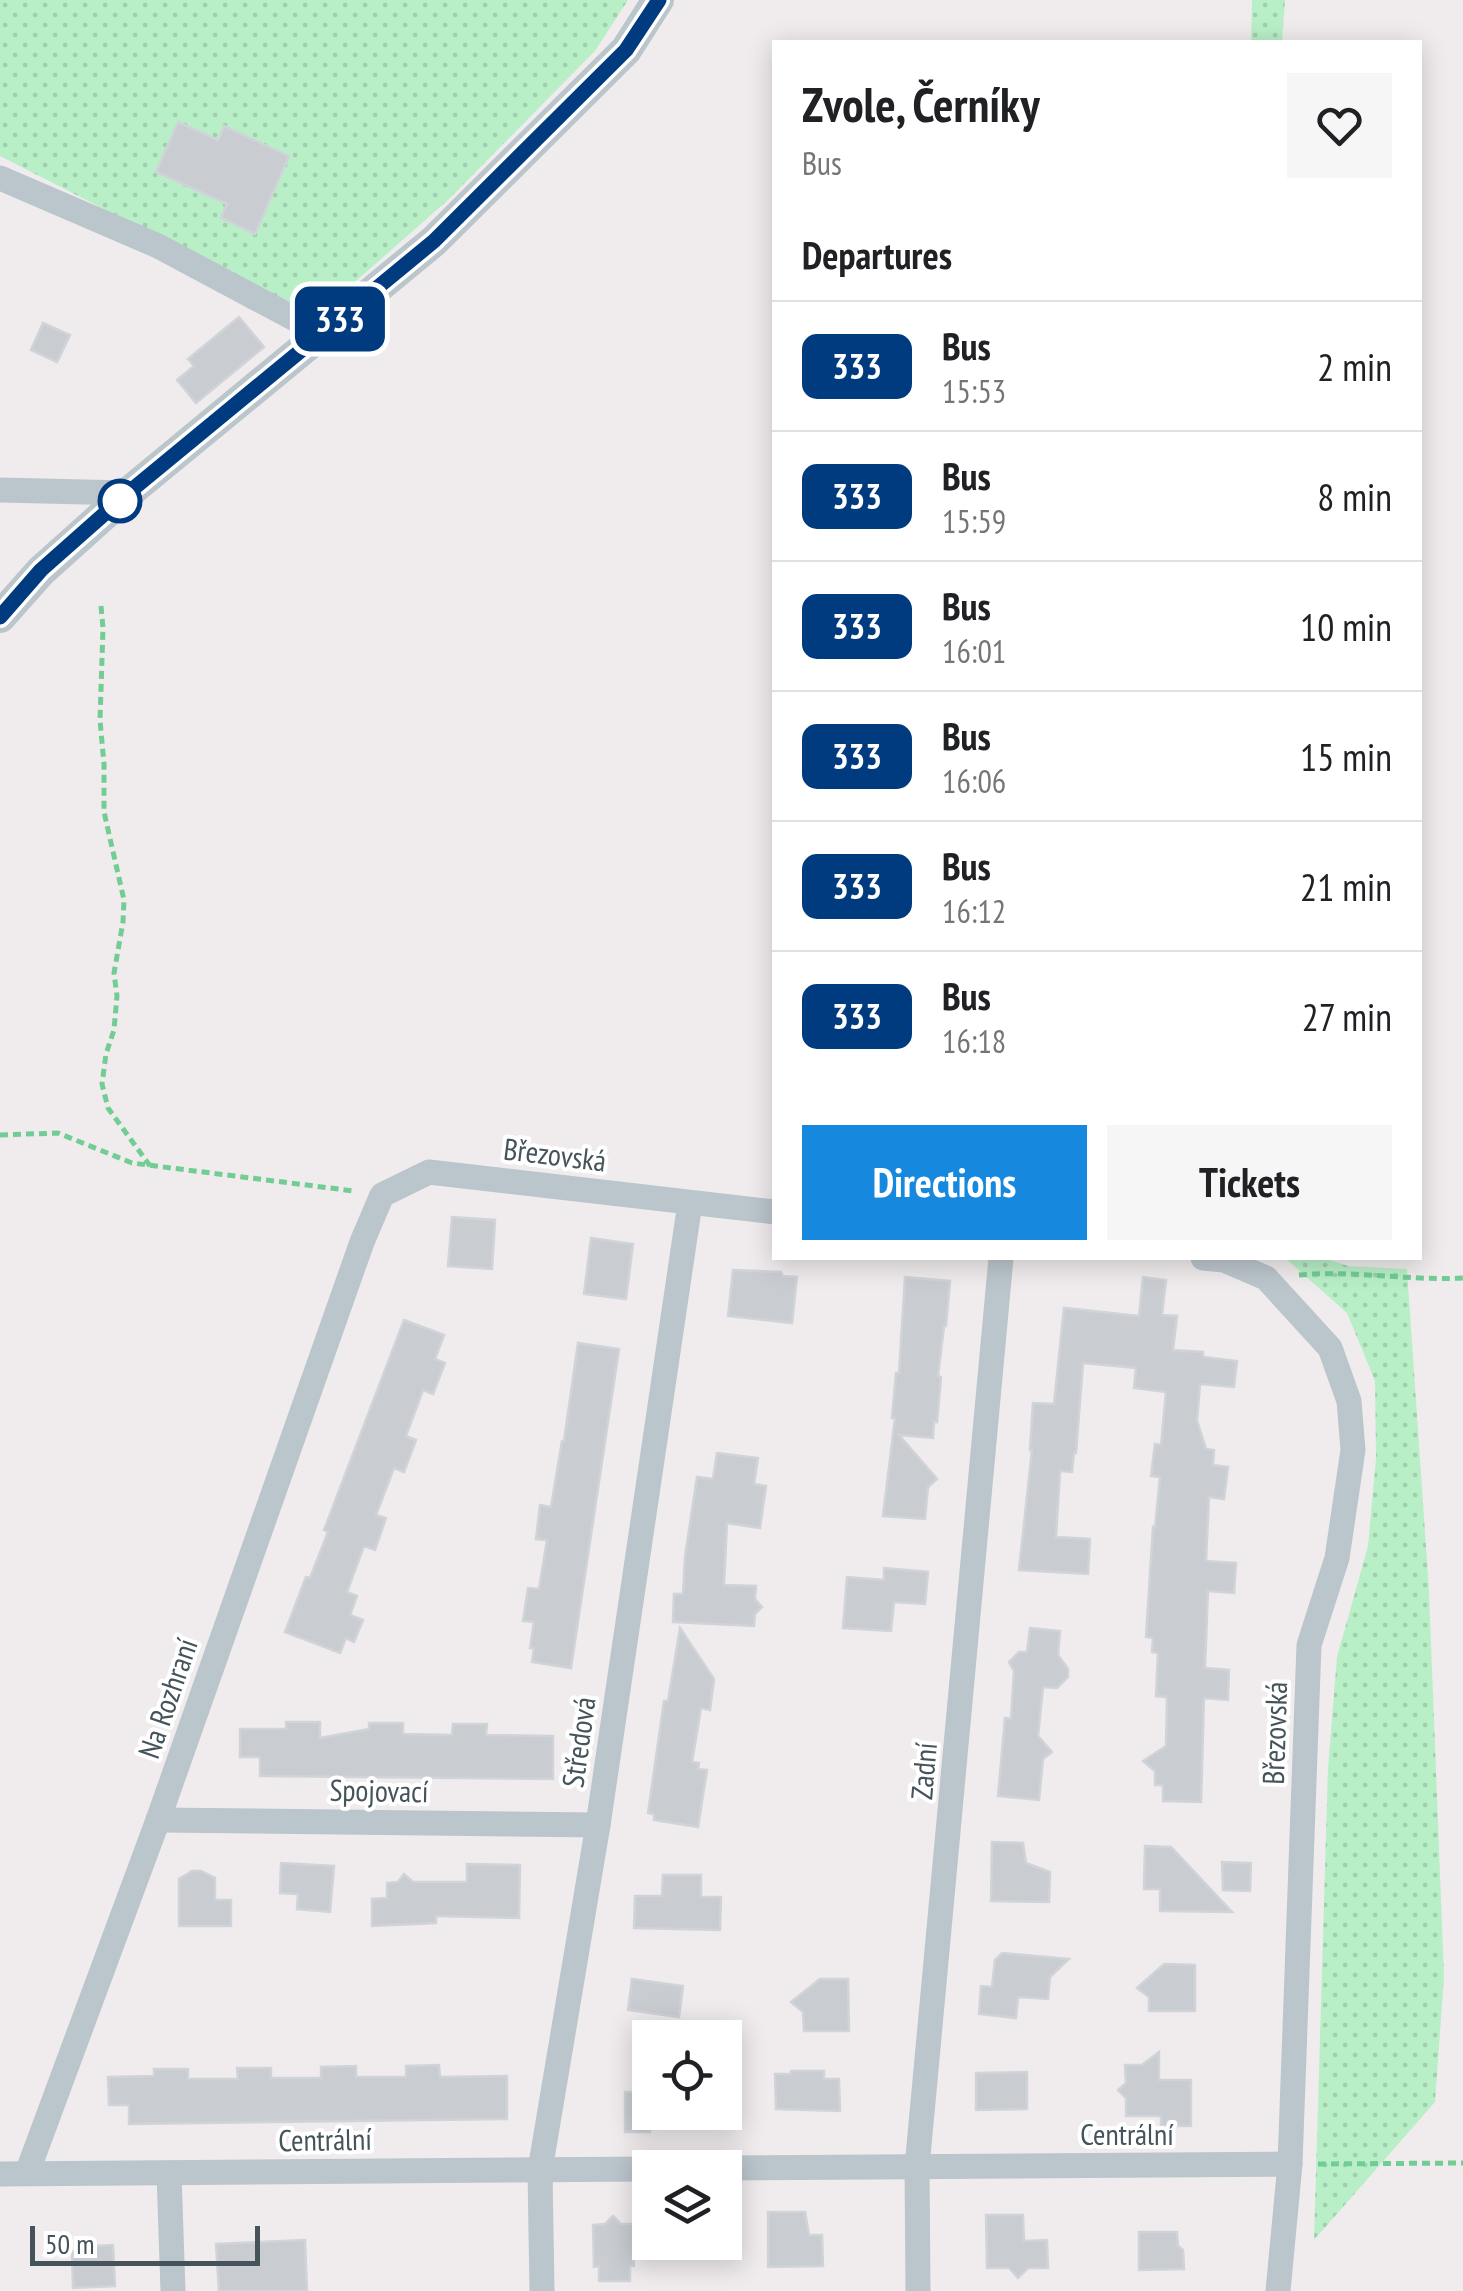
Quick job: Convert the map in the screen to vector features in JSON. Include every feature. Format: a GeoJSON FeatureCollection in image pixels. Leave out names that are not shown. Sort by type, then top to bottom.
{"type":"FeatureCollection","features":[{"type":"Feature","properties":{"kind":"street"},"geometry":{"type":"LineString","coordinates":[[0,617],[41,570],[128,493],[434,241],[626,50],[658,0]]}},
{"type":"Feature","properties":{"kind":"street"},"geometry":{"type":"LineString","coordinates":[[0,178],[158,246],[323,334]]}},
{"type":"Feature","properties":{"kind":"street"},"geometry":{"type":"LineString","coordinates":[[0,490],[128,493]]}},
{"type":"Feature","properties":{"kind":"street","name":"Březovská"},"geometry":{"type":"LineString","coordinates":[[382,1195],[429,1172],[772,1212]]}},
{"type":"Feature","properties":{"kind":"street","name":"Na Rozhraní"},"geometry":{"type":"LineString","coordinates":[[27,2174],[382,1195]]}},
{"type":"Feature","properties":{"kind":"street","name":"Středová"},"geometry":{"type":"LineString","coordinates":[[542,2291],[540,2170],[598,1825],[690,1203]]}},
{"type":"Feature","properties":{"kind":"street","name":"Zadní"},"geometry":{"type":"LineString","coordinates":[[918,2291],[917,2167],[1002,1260]]}},
{"type":"Feature","properties":{"kind":"street","name":"Březovská"},"geometry":{"type":"LineString","coordinates":[[1224,1260],[1266,1278],[1330,1348],[1349,1402],[1354,1450],[1337,1558],[1310,1646],[1290,2164],[1278,2291]]}},
{"type":"Feature","properties":{"kind":"street","name":"Spojovací"},"geometry":{"type":"LineString","coordinates":[[158,1820],[598,1825]]}},
{"type":"Feature","properties":{"kind":"street","name":"Centrální"},"geometry":{"type":"LineString","coordinates":[[742,2168],[1290,2164]]}},
{"type":"Feature","properties":{"kind":"street","name":"Centrální"},"geometry":{"type":"LineString","coordinates":[[0,2174],[632,2169]]}},
{"type":"Feature","properties":{"kind":"street"},"geometry":{"type":"LineString","coordinates":[[168,2173],[173,2291]]}},
{"type":"Feature","properties":{"kind":"path"},"geometry":{"type":"LineString","coordinates":[[101,606],[104,812],[124,900],[114,973],[114,1030],[102,1084],[108,1108],[150,1166]]}},
{"type":"Feature","properties":{"kind":"path"},"geometry":{"type":"LineString","coordinates":[[0,1135],[58,1133],[132,1163],[382,1195]]}},
{"type":"Feature","properties":{"kind":"path"},"geometry":{"type":"LineString","coordinates":[[1266,1278],[1333,1272],[1426,1280],[1463,1278]]}},
{"type":"Feature","properties":{"kind":"path"},"geometry":{"type":"LineString","coordinates":[[1290,2164],[1463,2163]]}},
{"type":"Feature","properties":{"kind":"green space"},"geometry":{"type":"Polygon","coordinates":[[[0,0],[628,0],[595,51],[447,201],[315,317],[0,156],[0,0]]]}},
{"type":"Feature","properties":{"kind":"green space"},"geometry":{"type":"Polygon","coordinates":[[[1252,0],[1285,0],[1282,40],[1251,40],[1252,0]]]}},
{"type":"Feature","properties":{"kind":"green space"},"geometry":{"type":"Polygon","coordinates":[[[1287,1260],[1330,1260],[1348,1266],[1407,1269],[1429,1591],[1444,1977],[1435,2102],[1314,2240],[1328,1768],[1337,1657],[1368,1546],[1376,1458],[1375,1381],[1347,1313],[1287,1260]]]}},
{"type":"Feature","properties":{"kind":"building"},"geometry":{"type":"Polygon","coordinates":[[[178,122],[218,140],[224,126],[289,156],[255,234],[221,218],[227,204],[156,172],[178,122]]]}},
{"type":"Feature","properties":{"kind":"building"},"geometry":{"type":"Polygon","coordinates":[[[239,317],[264,347],[196,403],[177,380],[194,366],[188,359],[239,317]]]}},
{"type":"Feature","properties":{"kind":"building"},"geometry":{"type":"Polygon","coordinates":[[[43,323],[70,335],[57,362],[31,350],[43,323]]]}},
{"type":"Feature","properties":{"kind":"building"},"geometry":{"type":"Polygon","coordinates":[[[452,1217],[495,1220],[492,1269],[448,1266],[452,1217]]]}},
{"type":"Feature","properties":{"kind":"building"},"geometry":{"type":"Polygon","coordinates":[[[591,1238],[633,1244],[626,1299],[584,1294],[591,1238]]]}},
{"type":"Feature","properties":{"kind":"building"},"geometry":{"type":"Polygon","coordinates":[[[733,1270],[781,1272],[783,1276],[797,1277],[792,1323],[728,1316],[733,1270]]]}},
{"type":"Feature","properties":{"kind":"building"},"geometry":{"type":"Polygon","coordinates":[[[905,1277],[950,1281],[933,1438],[899,1435],[937,1479],[928,1487],[925,1519],[883,1516],[905,1277]]]}},
{"type":"Feature","properties":{"kind":"building"},"geometry":{"type":"Polygon","coordinates":[[[1143,1277],[1166,1280],[1162,1315],[1177,1316],[1173,1350],[1203,1352],[1203,1357],[1237,1361],[1234,1387],[1200,1384],[1197,1421],[1206,1449],[1214,1450],[1213,1465],[1228,1467],[1224,1499],[1209,1497],[1206,1561],[1236,1563],[1234,1593],[1208,1591],[1205,1668],[1229,1670],[1228,1700],[1204,1698],[1201,1802],[1163,1801],[1163,1785],[1155,1785],[1155,1771],[1143,1761],[1166,1746],[1167,1697],[1156,1696],[1158,1653],[1152,1652],[1153,1638],[1146,1637],[1160,1477],[1151,1476],[1155,1444],[1161,1445],[1166,1392],[1134,1388],[1136,1368],[1083,1363],[1076,1453],[1072,1472],[1060,1471],[1056,1537],[1090,1539],[1088,1574],[1019,1570],[1033,1403],[1054,1404],[1064,1308],[1139,1316],[1143,1277]]]}},
{"type":"Feature","properties":{"kind":"building"},"geometry":{"type":"Polygon","coordinates":[[[404,1320],[444,1335],[435,1359],[445,1363],[433,1394],[423,1390],[406,1436],[416,1440],[404,1472],[394,1468],[376,1515],[386,1518],[375,1550],[364,1546],[347,1592],[357,1596],[350,1615],[363,1620],[354,1642],[346,1638],[340,1653],[285,1632],[328,1532],[324,1530],[404,1320]]]}},
{"type":"Feature","properties":{"kind":"building"},"geometry":{"type":"Polygon","coordinates":[[[578,1343],[619,1349],[571,1668],[532,1662],[534,1622],[523,1621],[528,1588],[539,1589],[547,1540],[536,1539],[540,1505],[551,1507],[578,1343]]]}},
{"type":"Feature","properties":{"kind":"building"},"geometry":{"type":"Polygon","coordinates":[[[717,1453],[758,1458],[754,1484],[766,1486],[760,1528],[727,1523],[724,1585],[756,1586],[755,1599],[762,1607],[755,1614],[754,1626],[673,1622],[674,1594],[683,1594],[697,1477],[713,1479],[717,1453]]]}},
{"type":"Feature","properties":{"kind":"building"},"geometry":{"type":"Polygon","coordinates":[[[884,1568],[928,1572],[925,1604],[894,1602],[891,1631],[843,1628],[847,1577],[884,1580],[884,1568]]]}},
{"type":"Feature","properties":{"kind":"building"},"geometry":{"type":"Polygon","coordinates":[[[680,1628],[714,1679],[710,1710],[701,1708],[692,1762],[699,1763],[698,1769],[707,1770],[698,1827],[654,1820],[654,1814],[648,1813],[664,1701],[668,1701],[680,1628]]]}},
{"type":"Feature","properties":{"kind":"building"},"geometry":{"type":"Polygon","coordinates":[[[1030,1628],[1060,1631],[1058,1655],[1068,1669],[1068,1677],[1057,1688],[1043,1687],[1038,1736],[1052,1752],[1043,1759],[1039,1800],[998,1796],[1005,1718],[1011,1719],[1014,1671],[1009,1662],[1019,1652],[1027,1652],[1030,1628]]]}},
{"type":"Feature","properties":{"kind":"building"},"geometry":{"type":"Polygon","coordinates":[[[286,1722],[320,1722],[320,1738],[369,1729],[369,1723],[403,1723],[403,1734],[452,1735],[453,1724],[487,1724],[486,1735],[553,1736],[553,1779],[260,1776],[260,1757],[240,1757],[240,1729],[286,1729],[286,1722]]]}},
{"type":"Feature","properties":{"kind":"building"},"geometry":{"type":"Polygon","coordinates":[[[992,1842],[1023,1843],[1026,1863],[1050,1872],[1049,1902],[991,1901],[992,1842]]]}},
{"type":"Feature","properties":{"kind":"building"},"geometry":{"type":"Polygon","coordinates":[[[1145,1846],[1171,1847],[1232,1912],[1160,1911],[1160,1889],[1144,1889],[1145,1846]]]}},
{"type":"Feature","properties":{"kind":"building"},"geometry":{"type":"Polygon","coordinates":[[[1222,1862],[1251,1863],[1250,1891],[1223,1890],[1222,1862]]]}},
{"type":"Feature","properties":{"kind":"building"},"geometry":{"type":"Polygon","coordinates":[[[281,1863],[334,1866],[330,1912],[297,1909],[298,1894],[280,1893],[281,1863]]]}},
{"type":"Feature","properties":{"kind":"building"},"geometry":{"type":"Polygon","coordinates":[[[467,1864],[520,1865],[519,1918],[436,1916],[436,1923],[372,1926],[372,1899],[387,1898],[387,1883],[398,1882],[404,1874],[413,1882],[467,1882],[467,1864]]]}},
{"type":"Feature","properties":{"kind":"building"},"geometry":{"type":"Polygon","coordinates":[[[192,1871],[215,1878],[215,1900],[231,1900],[231,1926],[179,1926],[179,1879],[192,1871]]]}},
{"type":"Feature","properties":{"kind":"building"},"geometry":{"type":"Polygon","coordinates":[[[663,1875],[701,1875],[701,1897],[721,1897],[720,1930],[634,1928],[635,1896],[662,1896],[663,1875]]]}},
{"type":"Feature","properties":{"kind":"building"},"geometry":{"type":"Polygon","coordinates":[[[1002,1953],[1069,1959],[1050,1977],[1048,1999],[1018,1997],[1016,2018],[979,2014],[981,1986],[992,1987],[995,1960],[1002,1953]]]}},
{"type":"Feature","properties":{"kind":"building"},"geometry":{"type":"Polygon","coordinates":[[[1164,1964],[1195,1965],[1195,2011],[1149,2011],[1149,1997],[1137,1988],[1164,1964]]]}},
{"type":"Feature","properties":{"kind":"building"},"geometry":{"type":"Polygon","coordinates":[[[632,1979],[683,1986],[679,2017],[628,2010],[632,1979]]]}},
{"type":"Feature","properties":{"kind":"building"},"geometry":{"type":"Polygon","coordinates":[[[820,1979],[848,1979],[849,2031],[804,2031],[803,2012],[791,2002],[820,1979]]]}},
{"type":"Feature","properties":{"kind":"building"},"geometry":{"type":"Polygon","coordinates":[[[1159,2052],[1159,2080],[1191,2080],[1191,2126],[1161,2126],[1161,2116],[1126,2116],[1126,2098],[1118,2090],[1126,2083],[1125,2065],[1142,2065],[1159,2052]]]}},
{"type":"Feature","properties":{"kind":"building"},"geometry":{"type":"Polygon","coordinates":[[[439,2065],[440,2077],[507,2076],[507,2119],[129,2124],[129,2105],[109,2105],[108,2077],[154,2076],[154,2069],[188,2069],[188,2079],[238,2079],[237,2068],[271,2068],[271,2078],[321,2078],[321,2067],[356,2066],[356,2077],[406,2077],[406,2066],[439,2065]]]}},
{"type":"Feature","properties":{"kind":"building"},"geometry":{"type":"Polygon","coordinates":[[[824,2071],[824,2079],[839,2079],[840,2111],[776,2109],[775,2074],[824,2071]]]}},
{"type":"Feature","properties":{"kind":"building"},"geometry":{"type":"Polygon","coordinates":[[[1027,2072],[1027,2109],[976,2110],[976,2073],[1027,2072]]]}},
{"type":"Feature","properties":{"kind":"building"},"geometry":{"type":"Polygon","coordinates":[[[625,2092],[632,2092],[632,2130],[650,2132],[625,2132],[625,2092]]]}},
{"type":"Feature","properties":{"kind":"building"},"geometry":{"type":"Polygon","coordinates":[[[768,2212],[805,2212],[809,2235],[822,2235],[823,2266],[768,2267],[768,2212]]]}},
{"type":"Feature","properties":{"kind":"building"},"geometry":{"type":"Polygon","coordinates":[[[986,2215],[1023,2215],[1024,2241],[1047,2240],[1048,2268],[1028,2268],[1018,2278],[1009,2268],[987,2268],[986,2215]]]}},
{"type":"Feature","properties":{"kind":"building"},"geometry":{"type":"Polygon","coordinates":[[[613,2216],[621,2224],[632,2224],[634,2266],[630,2266],[630,2281],[599,2281],[599,2266],[594,2267],[593,2225],[605,2224],[613,2216]]]}},
{"type":"Feature","properties":{"kind":"building"},"geometry":{"type":"Polygon","coordinates":[[[1139,2232],[1177,2232],[1184,2269],[1139,2270],[1139,2232]]]}},
{"type":"Feature","properties":{"kind":"building"},"geometry":{"type":"Polygon","coordinates":[[[305,2240],[307,2291],[219,2291],[216,2244],[305,2240]]]}},
{"type":"Feature","properties":{"kind":"building"},"geometry":{"type":"Polygon","coordinates":[[[113,2245],[115,2286],[73,2288],[72,2251],[113,2245]]]}},
{"type":"Feature","properties":{"kind":"bus line","name":"333"},"geometry":{"type":"LineString","coordinates":[[0,617],[41,570],[128,493],[434,241],[626,50],[659,0]]}}]}
